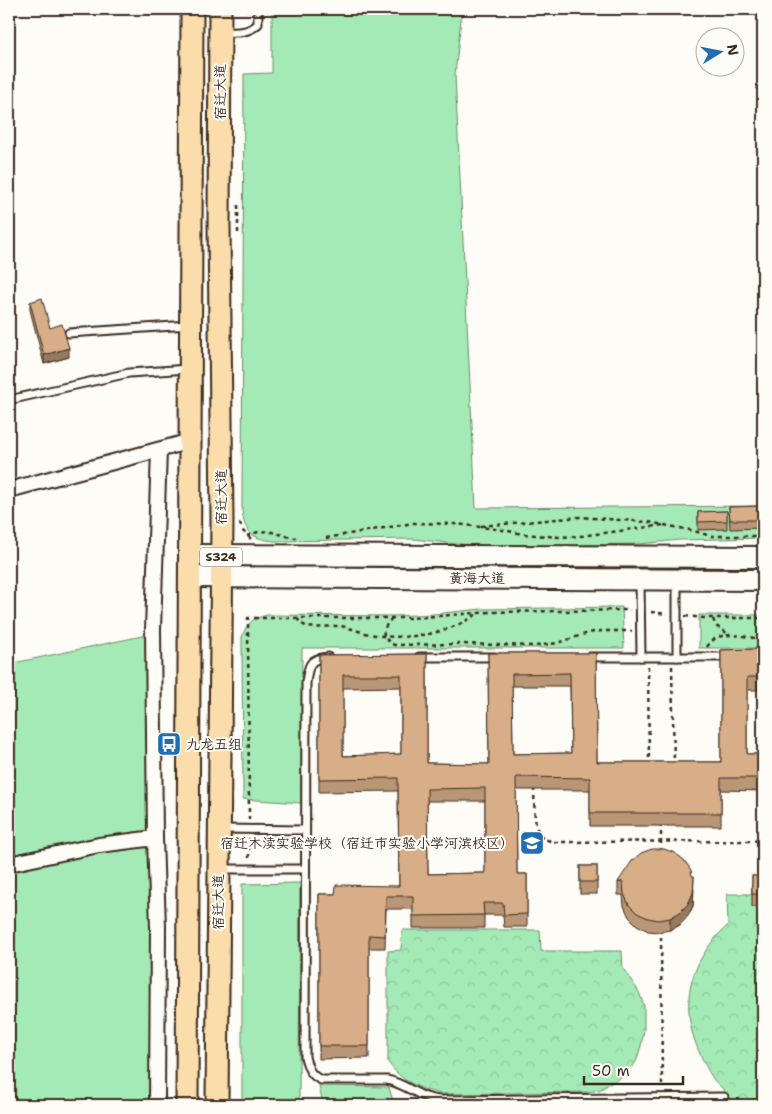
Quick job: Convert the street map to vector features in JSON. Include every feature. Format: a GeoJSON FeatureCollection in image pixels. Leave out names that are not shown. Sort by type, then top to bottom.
{"type":"FeatureCollection","features":[{"type":"Feature","properties":{"kind":"main road","name":"宿迁大道"},"geometry":{"type":"LineString","coordinates":[[187,1105],[192,9]]}},
{"type":"Feature","properties":{"kind":"main road","name":"宿迁大道"},"geometry":{"type":"LineString","coordinates":[[217,1105],[221,578],[220,9]]}},
{"type":"Feature","properties":{"kind":"main road","name":"黄海大道"},"geometry":{"type":"LineString","coordinates":[[190,556],[763,557]]}},
{"type":"Feature","properties":{"kind":"main road","name":"黄海大道"},"geometry":{"type":"LineString","coordinates":[[190,577],[763,580]]}},
{"type":"Feature","properties":{"kind":"street"},"geometry":{"type":"LineString","coordinates":[[9,490],[191,441]]}},
{"type":"Feature","properties":{"kind":"street"},"geometry":{"type":"LineString","coordinates":[[157,1105],[158,927],[155,838],[153,629],[159,450]]}},
{"type":"Feature","properties":{"kind":"street"},"geometry":{"type":"LineString","coordinates":[[9,864],[99,845],[155,838]]}},
{"type":"Feature","properties":{"kind":"lane"},"geometry":{"type":"LineString","coordinates":[[220,32],[242,33],[253,28],[258,24],[258,9]]}},
{"type":"Feature","properties":{"kind":"lane"},"geometry":{"type":"LineString","coordinates":[[69,333],[192,325]]}},
{"type":"Feature","properties":{"kind":"lane"},"geometry":{"type":"LineString","coordinates":[[9,400],[129,373],[191,369]]}},
{"type":"Feature","properties":{"kind":"lane"},"geometry":{"type":"LineString","coordinates":[[640,579],[641,630],[644,657]]}},
{"type":"Feature","properties":{"kind":"lane"},"geometry":{"type":"LineString","coordinates":[[674,657],[676,579]]}},
{"type":"Feature","properties":{"kind":"lane"},"geometry":{"type":"LineString","coordinates":[[335,657],[316,658],[310,663],[306,683],[305,1056],[308,1068],[313,1076],[321,1080],[387,1080],[397,1082],[421,1096],[439,1100],[724,1097]]}},
{"type":"Feature","properties":{"kind":"lane"},"geometry":{"type":"LineString","coordinates":[[414,657],[502,657]]}},
{"type":"Feature","properties":{"kind":"lane"},"geometry":{"type":"LineString","coordinates":[[581,657],[736,657]]}},
{"type":"Feature","properties":{"kind":"lane"},"geometry":{"type":"LineString","coordinates":[[219,830],[305,830]]}},
{"type":"Feature","properties":{"kind":"lane"},"geometry":{"type":"LineString","coordinates":[[219,869],[305,869]]}},
{"type":"Feature","properties":{"kind":"path"},"geometry":{"type":"LineString","coordinates":[[759,9],[763,118]]}},
{"type":"Feature","properties":{"kind":"path"},"geometry":{"type":"LineString","coordinates":[[238,200],[238,239]]}},
{"type":"Feature","properties":{"kind":"path"},"geometry":{"type":"LineString","coordinates":[[319,538],[413,523],[474,526],[516,524],[580,517],[664,525],[711,536],[763,536]]}},
{"type":"Feature","properties":{"kind":"path"},"geometry":{"type":"LineString","coordinates":[[240,522],[242,530],[247,536],[260,542]]}},
{"type":"Feature","properties":{"kind":"path"},"geometry":{"type":"LineString","coordinates":[[474,526],[523,534],[559,537],[590,535],[664,525]]}},
{"type":"Feature","properties":{"kind":"path"},"geometry":{"type":"LineString","coordinates":[[247,536],[257,531],[266,530],[293,538],[302,538]]}},
{"type":"Feature","properties":{"kind":"path"},"geometry":{"type":"LineString","coordinates":[[297,618],[300,624],[310,628],[347,627],[368,634],[400,636],[437,632],[453,628],[478,613]]}},
{"type":"Feature","properties":{"kind":"path"},"geometry":{"type":"LineString","coordinates":[[392,618],[383,630],[387,642],[394,645],[534,646],[558,643],[601,631],[641,630]]}},
{"type":"Feature","properties":{"kind":"path"},"geometry":{"type":"LineString","coordinates":[[712,618],[716,626],[731,635]]}},
{"type":"Feature","properties":{"kind":"path"},"geometry":{"type":"LineString","coordinates":[[701,657],[710,642],[716,638],[731,635],[763,639]]}},
{"type":"Feature","properties":{"kind":"path"},"geometry":{"type":"LineString","coordinates":[[644,657],[649,768]]}},
{"type":"Feature","properties":{"kind":"path"},"geometry":{"type":"LineString","coordinates":[[674,657],[674,768]]}},
{"type":"Feature","properties":{"kind":"path"},"geometry":{"type":"LineString","coordinates":[[534,786],[538,832],[544,839],[554,842],[763,840]]}},
{"type":"Feature","properties":{"kind":"path"},"geometry":{"type":"LineString","coordinates":[[661,823],[661,852]]}},
{"type":"Feature","properties":{"kind":"path"},"geometry":{"type":"LineString","coordinates":[[661,920],[662,1098]]}},
{"type":"Feature","properties":{"kind":"green space"},"geometry":{"type":"Polygon","coordinates":[[[272,9],[462,9],[455,75],[476,508],[763,506],[763,538],[680,540],[639,544],[508,546],[456,544],[414,539],[275,541],[254,536],[246,528],[242,506],[244,74],[272,73],[272,9]]]}},
{"type":"Feature","properties":{"kind":"green space"},"geometry":{"type":"Polygon","coordinates":[[[622,607],[624,648],[302,648],[301,803],[243,799],[242,637],[248,625],[257,618],[267,615],[394,616],[482,609],[622,607]]]}},
{"type":"Feature","properties":{"kind":"green space"},"geometry":{"type":"Polygon","coordinates":[[[699,615],[763,615],[763,648],[699,648],[699,615]]]}},
{"type":"Feature","properties":{"kind":"green space"},"geometry":{"type":"Polygon","coordinates":[[[147,635],[155,1105],[9,1105],[9,664],[147,635]]]}},
{"type":"Feature","properties":{"kind":"green space"},"geometry":{"type":"Polygon","coordinates":[[[300,883],[299,1105],[242,1105],[242,884],[300,883]]]}},
{"type":"Feature","properties":{"kind":"green space"},"geometry":{"type":"Polygon","coordinates":[[[752,884],[763,884],[763,1103],[725,1103],[723,1090],[714,1080],[704,1063],[695,1041],[690,1023],[690,988],[695,971],[703,955],[728,925],[727,894],[752,894],[752,884]]]}},
{"type":"Feature","properties":{"kind":"green space"},"geometry":{"type":"Polygon","coordinates":[[[402,930],[540,930],[541,951],[622,951],[623,968],[639,992],[644,1006],[644,1030],[636,1062],[625,1075],[599,1090],[588,1092],[441,1094],[411,1083],[398,1074],[388,1062],[388,951],[401,950],[402,930]]]}},
{"type":"Feature","properties":{"kind":"green space"},"geometry":{"type":"Polygon","coordinates":[[[319,1086],[389,1087],[394,1105],[323,1105],[319,1086]]]}},
{"type":"Feature","properties":{"kind":"green space"},"geometry":{"type":"Polygon","coordinates":[[[763,1104],[763,1105],[399,1105],[763,1104]]]}},
{"type":"Feature","properties":{"kind":"building"},"geometry":{"type":"Polygon","coordinates":[[[42,298],[50,328],[62,324],[69,348],[44,355],[30,302],[42,298]]]}},
{"type":"Feature","properties":{"kind":"building"},"geometry":{"type":"Polygon","coordinates":[[[763,506],[763,520],[730,520],[729,507],[763,506]]]}},
{"type":"Feature","properties":{"kind":"building"},"geometry":{"type":"Polygon","coordinates":[[[727,511],[727,521],[698,522],[698,512],[727,511]]]}},
{"type":"Feature","properties":{"kind":"building"},"geometry":{"type":"Polygon","coordinates":[[[763,649],[763,677],[747,677],[747,754],[763,754],[763,778],[721,778],[721,813],[590,813],[590,778],[516,777],[517,874],[527,874],[527,914],[504,915],[503,903],[483,903],[484,915],[413,916],[413,896],[386,896],[385,936],[369,935],[369,1046],[319,1046],[319,894],[335,894],[336,885],[399,886],[398,778],[319,779],[319,655],[427,654],[427,763],[489,764],[488,653],[596,653],[597,762],[721,762],[721,650],[763,649]],[[570,673],[512,674],[513,754],[571,753],[570,673]],[[343,675],[343,756],[401,754],[401,675],[343,675]],[[485,788],[427,789],[428,874],[485,873],[485,788]]]}},
{"type":"Feature","properties":{"kind":"building"},"geometry":{"type":"Polygon","coordinates":[[[652,849],[664,849],[675,853],[684,860],[691,870],[692,876],[694,876],[693,893],[688,904],[670,918],[659,920],[637,913],[629,905],[624,894],[623,882],[618,882],[632,861],[641,853],[652,849]]]}},
{"type":"Feature","properties":{"kind":"building"},"geometry":{"type":"Polygon","coordinates":[[[580,866],[597,866],[597,882],[580,882],[580,866]]]}},
{"type":"Feature","properties":{"kind":"building"},"geometry":{"type":"Polygon","coordinates":[[[752,876],[763,876],[763,894],[752,894],[752,876]]]}},
{"type":"Feature","properties":{"kind":"place","name":"九龙五组"},"geometry":{"type":"Point","coordinates":[169,744]}},
{"type":"Feature","properties":{"kind":"place","name":"宿迁木渎实验学校（宿迁市实验小学河滨校区）"},"geometry":{"type":"Point","coordinates":[532,843]}}]}
